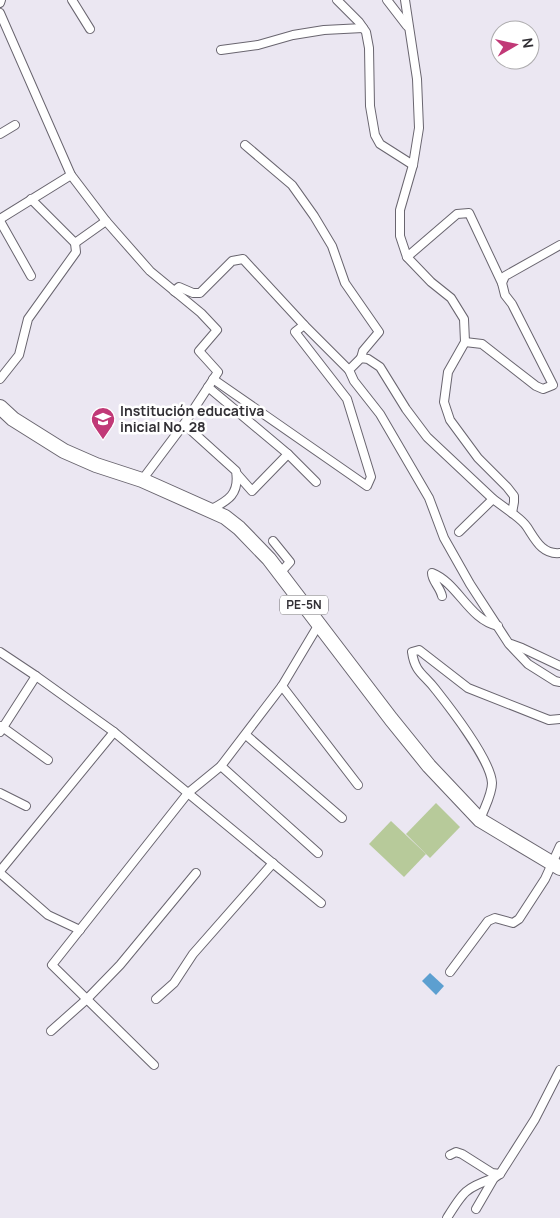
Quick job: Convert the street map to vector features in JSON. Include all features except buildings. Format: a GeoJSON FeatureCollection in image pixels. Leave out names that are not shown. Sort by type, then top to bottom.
{"type":"FeatureCollection","features":[{"type":"Feature","properties":{"kind":"highway","name":"PE-5N"},"geometry":{"type":"LineString","coordinates":[[0,406],[13,419],[64,451],[96,465],[142,480],[225,517],[239,528],[255,543],[280,573],[413,746],[480,820],[555,866]]}},
{"type":"Feature","properties":{"kind":"street"},"geometry":{"type":"LineString","coordinates":[[72,0],[90,29]]}},
{"type":"Feature","properties":{"kind":"street"},"geometry":{"type":"LineString","coordinates":[[337,0],[366,32],[369,48],[370,106],[375,135],[380,144],[413,165]]}},
{"type":"Feature","properties":{"kind":"street"},"geometry":{"type":"LineString","coordinates":[[387,0],[408,28]]}},
{"type":"Feature","properties":{"kind":"street"},"geometry":{"type":"LineString","coordinates":[[404,0],[417,79],[419,128],[413,165],[400,210],[400,236],[407,257],[451,298],[464,319],[465,342],[448,372],[444,402],[450,420],[478,458],[508,487],[514,496],[512,513]]}},
{"type":"Feature","properties":{"kind":"street"},"geometry":{"type":"LineString","coordinates":[[0,13],[71,175],[150,272],[201,313]]}},
{"type":"Feature","properties":{"kind":"street"},"geometry":{"type":"LineString","coordinates":[[221,50],[258,45],[293,35],[324,30],[363,28]]}},
{"type":"Feature","properties":{"kind":"street"},"geometry":{"type":"LineString","coordinates":[[0,134],[15,125]]}},
{"type":"Feature","properties":{"kind":"street"},"geometry":{"type":"LineString","coordinates":[[245,145],[292,185],[332,246],[345,283],[379,332],[350,370]]}},
{"type":"Feature","properties":{"kind":"street"},"geometry":{"type":"LineString","coordinates":[[31,276],[0,220],[71,175]]}},
{"type":"Feature","properties":{"kind":"street"},"geometry":{"type":"LineString","coordinates":[[0,379],[20,355],[28,319],[76,252],[75,243],[31,199]]}},
{"type":"Feature","properties":{"kind":"street"},"geometry":{"type":"LineString","coordinates":[[407,257],[457,214],[469,213],[502,283],[505,294],[556,385],[543,389],[536,386],[482,344],[465,342]]}},
{"type":"Feature","properties":{"kind":"street"},"geometry":{"type":"LineString","coordinates":[[75,243],[106,220]]}},
{"type":"Feature","properties":{"kind":"street"},"geometry":{"type":"LineString","coordinates":[[502,283],[505,276],[560,245]]}},
{"type":"Feature","properties":{"kind":"street"},"geometry":{"type":"LineString","coordinates":[[142,480],[184,424],[218,372],[199,351],[217,330],[201,313],[174,291],[179,287],[193,293],[200,293],[232,261],[243,258],[304,325],[350,370],[354,381],[380,414],[429,498],[444,538],[470,584],[509,644],[528,664],[555,681],[560,682]]}},
{"type":"Feature","properties":{"kind":"street"},"geometry":{"type":"LineString","coordinates":[[213,379],[366,486],[371,477],[347,399],[295,332],[304,325]]}},
{"type":"Feature","properties":{"kind":"street"},"geometry":{"type":"LineString","coordinates":[[361,358],[368,359],[380,367],[427,437],[493,499],[526,525],[539,546],[554,554],[560,553]]}},
{"type":"Feature","properties":{"kind":"street"},"geometry":{"type":"LineString","coordinates":[[208,387],[288,454],[316,482]]}},
{"type":"Feature","properties":{"kind":"street"},"geometry":{"type":"LineString","coordinates":[[184,424],[234,468],[252,491],[288,454]]}},
{"type":"Feature","properties":{"kind":"street"},"geometry":{"type":"LineString","coordinates":[[210,510],[231,498],[237,474]]}},
{"type":"Feature","properties":{"kind":"street"},"geometry":{"type":"LineString","coordinates":[[460,532],[493,499]]}},
{"type":"Feature","properties":{"kind":"street"},"geometry":{"type":"LineString","coordinates":[[274,541],[290,562],[280,573]]}},
{"type":"Feature","properties":{"kind":"street"},"geometry":{"type":"LineString","coordinates":[[442,596],[432,573],[450,586],[479,616],[490,624],[498,626]]}},
{"type":"Feature","properties":{"kind":"street"},"geometry":{"type":"LineString","coordinates":[[154,1065],[52,965],[188,793],[221,766],[246,735],[282,686],[319,624]]}},
{"type":"Feature","properties":{"kind":"street"},"geometry":{"type":"LineString","coordinates":[[509,644],[560,666]]}},
{"type":"Feature","properties":{"kind":"street"},"geometry":{"type":"LineString","coordinates":[[480,820],[491,789],[490,770],[435,689],[414,666],[412,652],[419,650],[468,688],[549,720],[560,719]]}},
{"type":"Feature","properties":{"kind":"street"},"geometry":{"type":"LineString","coordinates":[[0,652],[114,732],[321,903]]}},
{"type":"Feature","properties":{"kind":"street"},"geometry":{"type":"LineString","coordinates":[[36,676],[1,728],[48,760]]}},
{"type":"Feature","properties":{"kind":"street"},"geometry":{"type":"LineString","coordinates":[[282,686],[358,785]]}},
{"type":"Feature","properties":{"kind":"street"},"geometry":{"type":"LineString","coordinates":[[80,930],[48,915],[0,872],[114,732]]}},
{"type":"Feature","properties":{"kind":"street"},"geometry":{"type":"LineString","coordinates":[[246,735],[342,818]]}},
{"type":"Feature","properties":{"kind":"street"},"geometry":{"type":"LineString","coordinates":[[221,766],[318,853]]}},
{"type":"Feature","properties":{"kind":"street"},"geometry":{"type":"LineString","coordinates":[[0,794],[26,806]]}},
{"type":"Feature","properties":{"kind":"street"},"geometry":{"type":"LineString","coordinates":[[450,972],[488,921],[495,918],[513,923],[519,919],[555,866],[560,846]]}},
{"type":"Feature","properties":{"kind":"street"},"geometry":{"type":"LineString","coordinates":[[156,1000],[174,982],[192,954],[273,864]]}},
{"type":"Feature","properties":{"kind":"street"},"geometry":{"type":"LineString","coordinates":[[51,1032],[120,965],[196,873]]}},
{"type":"Feature","properties":{"kind":"street"},"geometry":{"type":"LineString","coordinates":[[476,1209],[535,1119],[560,1070]]}},
{"type":"Feature","properties":{"kind":"street"},"geometry":{"type":"LineString","coordinates":[[450,1155],[456,1152],[462,1154],[497,1176]]}},
{"type":"Feature","properties":{"kind":"street"},"geometry":{"type":"LineString","coordinates":[[447,1218],[465,1192],[474,1185],[497,1176]]}},
{"type":"Feature","properties":{"kind":"green space"},"geometry":{"type":"Polygon","coordinates":[[[436,803],[460,827],[430,858],[406,834],[436,803]]]}},
{"type":"Feature","properties":{"kind":"green space"},"geometry":{"type":"Polygon","coordinates":[[[391,821],[426,854],[404,877],[369,844],[391,821]]]}},
{"type":"Feature","properties":{"kind":"water"},"geometry":{"type":"Polygon","coordinates":[[[430,973],[444,986],[436,995],[422,981],[430,973]]]}},
{"type":"Feature","properties":{"kind":"place","name":"Institución educativa inicial No. 28"},"geometry":{"type":"Point","coordinates":[103,440]}}]}
